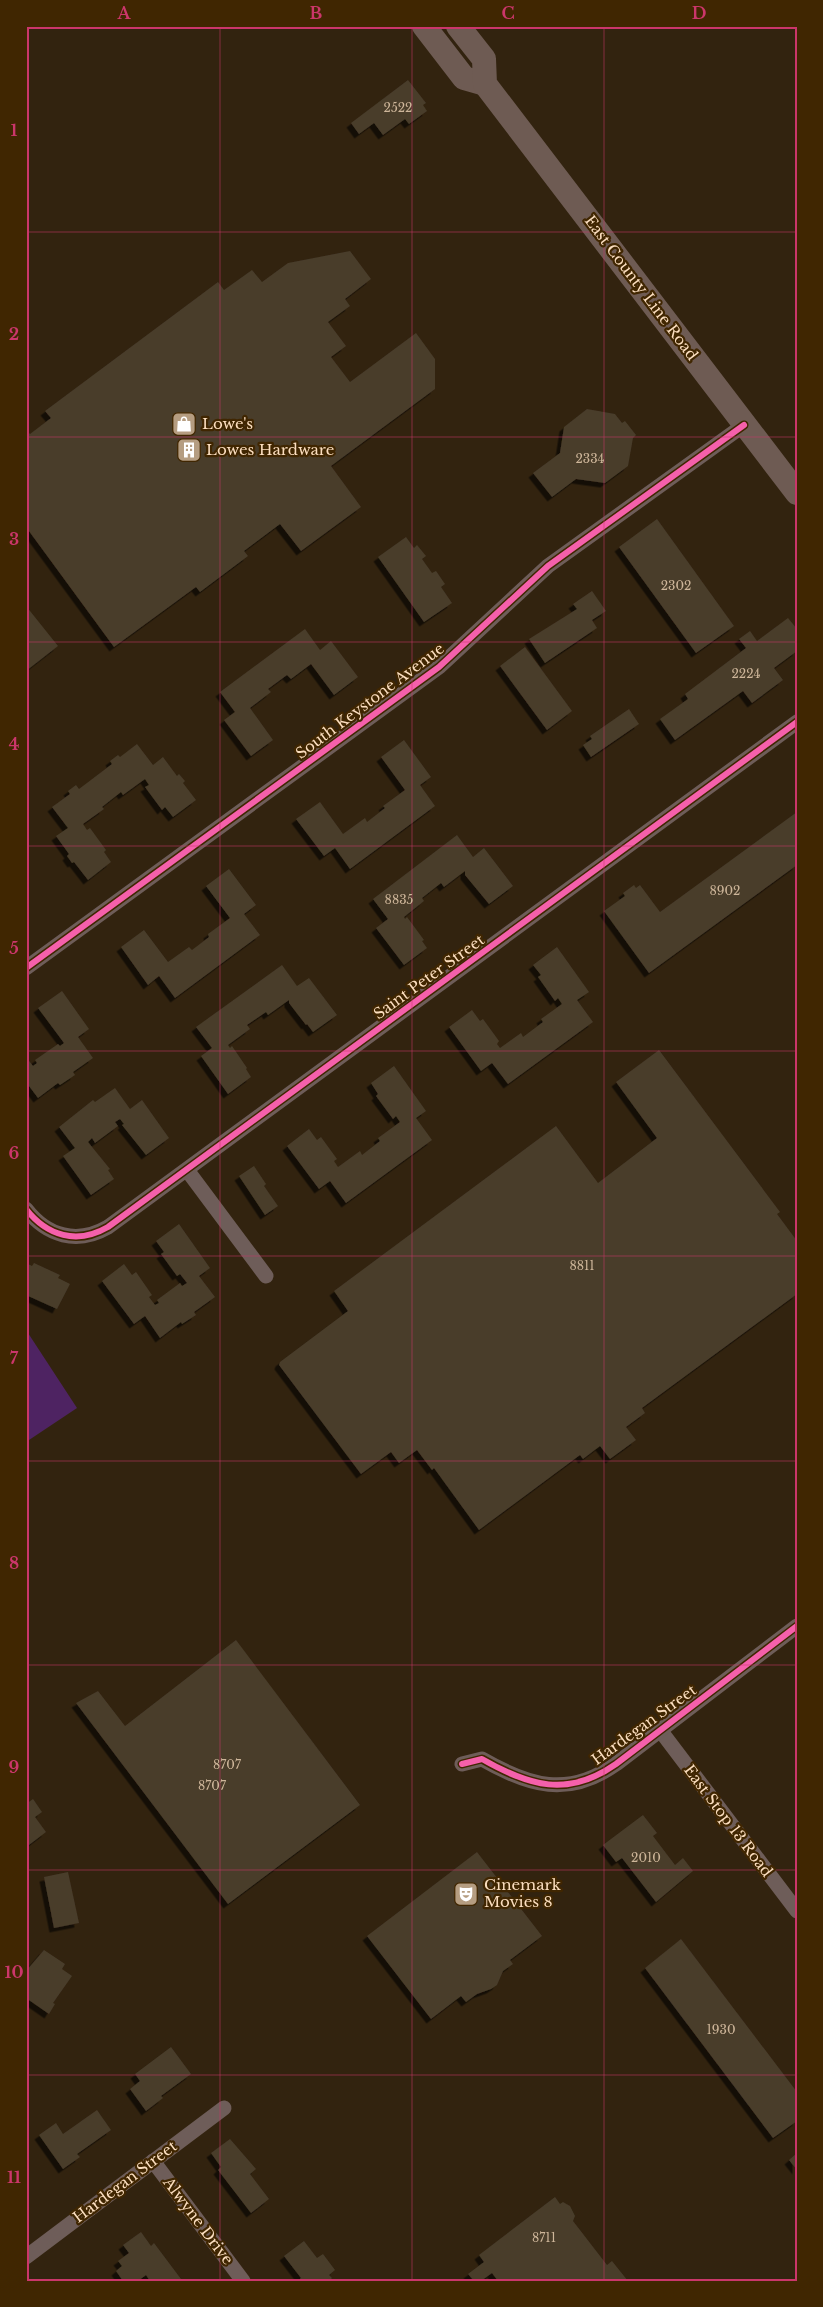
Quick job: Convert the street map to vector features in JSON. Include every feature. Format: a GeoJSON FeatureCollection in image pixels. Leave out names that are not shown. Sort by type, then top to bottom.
{"type":"FeatureCollection","features":[{"type":"Feature","properties":{"kind":"main road"},"geometry":{"type":"LineString","coordinates":[[424,26],[464,78],[485,84],[484,59],[458,26]]}},
{"type":"Feature","properties":{"kind":"main road","name":"East County Line Road"},"geometry":{"type":"LineString","coordinates":[[485,84],[797,493]]}},
{"type":"Feature","properties":{"kind":"street","name":"South Keystone Avenue"},"geometry":{"type":"LineString","coordinates":[[26,968],[439,667],[548,566],[744,425]]}},
{"type":"Feature","properties":{"kind":"street","name":"Saint Peter Street"},"geometry":{"type":"LineString","coordinates":[[26,1209],[35,1220],[46,1228],[68,1235],[86,1236],[104,1230],[797,722]]}},
{"type":"Feature","properties":{"kind":"street"},"geometry":{"type":"LineString","coordinates":[[187,1170],[266,1276]]}},
{"type":"Feature","properties":{"kind":"street","name":"Hardegan Street"},"geometry":{"type":"LineString","coordinates":[[462,1764],[482,1759],[508,1774],[531,1783],[552,1785],[592,1778],[610,1768],[797,1626]]}},
{"type":"Feature","properties":{"kind":"street","name":"East Stop 13 Road"},"geometry":{"type":"LineString","coordinates":[[660,1730],[797,1911]]}},
{"type":"Feature","properties":{"kind":"street","name":"Hardegan Street"},"geometry":{"type":"LineString","coordinates":[[26,2257],[224,2108]]}},
{"type":"Feature","properties":{"kind":"street","name":"Alwyne Drive"},"geometry":{"type":"LineString","coordinates":[[153,2161],[243,2281]]}},
{"type":"Feature","properties":{"kind":"shaded area"},"geometry":{"type":"Polygon","coordinates":[[[28,1333],[77,1408],[26,1442],[26,1334],[28,1333]]]}},
{"type":"Feature","properties":{"kind":"building"},"geometry":{"type":"Polygon","coordinates":[[[408,80],[426,103],[423,105],[427,111],[409,124],[405,119],[383,135],[374,123],[359,134],[351,123],[408,80]]]}},
{"type":"Feature","properties":{"kind":"building","name":"Lowes Hardware"},"geometry":{"type":"Polygon","coordinates":[[[350,251],[371,279],[345,299],[350,306],[328,322],[346,346],[331,357],[350,382],[416,333],[435,359],[435,389],[331,466],[361,507],[301,551],[280,524],[244,551],[248,556],[200,592],[196,587],[114,647],[26,527],[26,430],[30,434],[51,418],[45,411],[218,282],[224,290],[252,270],[262,282],[288,263],[350,251]]]}},
{"type":"Feature","properties":{"kind":"building"},"geometry":{"type":"Polygon","coordinates":[[[587,409],[615,414],[622,423],[625,421],[636,435],[633,438],[628,466],[605,483],[576,479],[552,497],[533,473],[560,453],[564,427],[587,409]]]}},
{"type":"Feature","properties":{"kind":"building"},"geometry":{"type":"Polygon","coordinates":[[[657,519],[734,626],[696,653],[619,547],[657,519]]]}},
{"type":"Feature","properties":{"kind":"building"},"geometry":{"type":"Polygon","coordinates":[[[406,537],[414,548],[417,545],[426,556],[422,559],[432,573],[436,571],[445,584],[441,587],[452,603],[424,622],[378,557],[406,537]]]}},
{"type":"Feature","properties":{"kind":"building"},"geometry":{"type":"Polygon","coordinates":[[[592,591],[606,611],[592,620],[597,628],[545,663],[529,639],[577,609],[573,604],[592,591]]]}},
{"type":"Feature","properties":{"kind":"building"},"geometry":{"type":"Polygon","coordinates":[[[26,606],[58,646],[26,671],[26,606]]]}},
{"type":"Feature","properties":{"kind":"building"},"geometry":{"type":"Polygon","coordinates":[[[788,618],[797,629],[797,651],[774,668],[783,680],[752,703],[743,691],[675,740],[660,719],[688,699],[685,694],[746,648],[739,639],[750,631],[757,641],[788,618]]]}},
{"type":"Feature","properties":{"kind":"building"},"geometry":{"type":"Polygon","coordinates":[[[305,629],[320,650],[331,641],[358,677],[334,695],[311,664],[291,679],[287,675],[268,689],[271,692],[250,708],[273,740],[251,756],[224,720],[235,712],[220,692],[305,629]]]}},
{"type":"Feature","properties":{"kind":"building"},"geometry":{"type":"Polygon","coordinates":[[[525,647],[572,711],[547,730],[500,666],[525,647]]]}},
{"type":"Feature","properties":{"kind":"building"},"geometry":{"type":"Polygon","coordinates":[[[629,709],[639,724],[591,757],[583,745],[592,739],[590,736],[629,709]]]}},
{"type":"Feature","properties":{"kind":"building"},"geometry":{"type":"Polygon","coordinates":[[[404,740],[431,777],[420,785],[435,806],[350,869],[335,848],[324,856],[296,819],[320,802],[343,834],[365,818],[367,822],[385,808],[383,806],[405,790],[381,757],[404,740]]]}},
{"type":"Feature","properties":{"kind":"building"},"geometry":{"type":"Polygon","coordinates":[[[137,744],[153,765],[163,757],[177,776],[179,774],[185,781],[183,783],[196,800],[173,817],[165,807],[162,810],[145,787],[149,785],[145,779],[123,795],[121,792],[102,807],[104,809],[83,824],[87,830],[90,828],[106,850],[104,852],[111,862],[88,880],[74,862],[72,863],[67,856],[69,854],[56,836],[68,828],[52,807],[70,794],[68,791],[76,785],[79,789],[112,764],[110,761],[118,755],[120,757],[137,744]]]}},
{"type":"Feature","properties":{"kind":"building"},"geometry":{"type":"Polygon","coordinates":[[[797,812],[797,865],[649,973],[604,911],[625,896],[623,893],[634,885],[636,888],[640,885],[660,912],[797,812]]]}},
{"type":"Feature","properties":{"kind":"building"},"geometry":{"type":"Polygon","coordinates":[[[457,835],[473,857],[484,848],[513,886],[489,904],[465,875],[465,871],[444,887],[441,883],[422,898],[424,901],[404,917],[405,919],[407,917],[424,940],[422,941],[427,948],[404,965],[376,928],[388,919],[373,899],[457,835]]]}},
{"type":"Feature","properties":{"kind":"building"},"geometry":{"type":"Polygon","coordinates":[[[229,869],[256,905],[244,914],[260,935],[175,998],[159,976],[148,985],[121,947],[144,930],[168,962],[189,947],[192,950],[209,937],[208,934],[230,918],[206,886],[229,869]]]}},
{"type":"Feature","properties":{"kind":"building"},"geometry":{"type":"Polygon","coordinates":[[[557,947],[589,992],[577,1000],[593,1022],[508,1084],[492,1063],[481,1071],[449,1027],[472,1010],[480,1021],[483,1019],[499,1041],[497,1044],[500,1048],[521,1033],[523,1037],[543,1022],[541,1019],[562,1004],[558,998],[555,1001],[538,977],[541,975],[533,965],[557,947]]]}},
{"type":"Feature","properties":{"kind":"building"},"geometry":{"type":"Polygon","coordinates":[[[282,965],[297,986],[309,978],[337,1015],[313,1032],[289,1003],[289,1000],[268,1015],[266,1012],[247,1025],[250,1029],[228,1045],[230,1048],[232,1046],[251,1077],[228,1094],[201,1056],[212,1048],[196,1027],[282,965]]]}},
{"type":"Feature","properties":{"kind":"building"},"geometry":{"type":"Polygon","coordinates":[[[62,991],[89,1029],[78,1037],[93,1058],[73,1072],[75,1075],[60,1085],[58,1083],[38,1098],[26,1082],[26,1057],[33,1066],[37,1063],[35,1060],[58,1044],[60,1046],[64,1043],[38,1008],[62,991]]]}},
{"type":"Feature","properties":{"kind":"building"},"geometry":{"type":"Polygon","coordinates":[[[659,1050],[780,1212],[777,1214],[797,1241],[797,1294],[642,1408],[645,1413],[626,1427],[636,1440],[610,1459],[600,1446],[583,1459],[580,1455],[479,1530],[434,1468],[432,1470],[417,1450],[399,1463],[391,1452],[361,1474],[279,1365],[280,1362],[348,1311],[334,1291],[556,1126],[598,1183],[657,1138],[616,1082],[659,1050]]]}},
{"type":"Feature","properties":{"kind":"building"},"geometry":{"type":"Polygon","coordinates":[[[394,1066],[426,1111],[416,1118],[432,1140],[346,1203],[330,1181],[319,1189],[287,1146],[309,1129],[317,1140],[321,1137],[337,1159],[334,1161],[338,1167],[360,1151],[362,1155],[380,1141],[378,1138],[400,1122],[396,1116],[393,1119],[376,1096],[378,1094],[371,1083],[394,1066]]]}},
{"type":"Feature","properties":{"kind":"building"},"geometry":{"type":"Polygon","coordinates":[[[115,1088],[130,1109],[142,1100],[169,1138],[146,1155],[122,1125],[124,1124],[120,1119],[115,1122],[118,1126],[95,1143],[92,1138],[88,1142],[110,1169],[108,1170],[114,1179],[91,1195],[63,1156],[75,1148],[59,1127],[93,1100],[95,1102],[115,1088]]]}},
{"type":"Feature","properties":{"kind":"building"},"geometry":{"type":"Polygon","coordinates":[[[254,1166],[266,1184],[264,1186],[278,1206],[265,1215],[239,1176],[254,1166]]]}},
{"type":"Feature","properties":{"kind":"building"},"geometry":{"type":"Polygon","coordinates":[[[179,1224],[210,1268],[199,1276],[215,1297],[194,1312],[196,1315],[182,1324],[181,1322],[160,1338],[145,1316],[134,1324],[102,1281],[124,1264],[132,1275],[136,1272],[152,1295],[149,1297],[155,1305],[159,1303],[157,1300],[180,1283],[182,1286],[187,1283],[180,1274],[177,1276],[161,1254],[164,1252],[156,1241],[179,1224]]]}},
{"type":"Feature","properties":{"kind":"building"},"geometry":{"type":"Polygon","coordinates":[[[26,1263],[32,1266],[34,1263],[60,1275],[58,1278],[70,1284],[57,1309],[26,1295],[26,1263]]]}},
{"type":"Feature","properties":{"kind":"building"},"geometry":{"type":"Polygon","coordinates":[[[236,1640],[360,1805],[228,1904],[76,1703],[98,1691],[125,1726],[236,1640]]]}},
{"type":"Feature","properties":{"kind":"building"},"geometry":{"type":"Polygon","coordinates":[[[33,1799],[42,1812],[35,1817],[46,1832],[29,1845],[26,1841],[26,1804],[33,1799]]]}},
{"type":"Feature","properties":{"kind":"building"},"geometry":{"type":"Polygon","coordinates":[[[643,1815],[657,1833],[653,1836],[675,1865],[683,1858],[693,1871],[656,1902],[622,1858],[616,1862],[603,1845],[643,1815]]]}},
{"type":"Feature","properties":{"kind":"building","name":"Cinemark Movies 8"},"geometry":{"type":"Polygon","coordinates":[[[477,1852],[542,1936],[510,1960],[513,1964],[503,1971],[497,1985],[477,1994],[466,2002],[461,1996],[431,2019],[367,1936],[477,1852]]]}},
{"type":"Feature","properties":{"kind":"building"},"geometry":{"type":"Polygon","coordinates":[[[68,1872],[79,1923],[54,1928],[44,1877],[68,1872]]]}},
{"type":"Feature","properties":{"kind":"building"},"geometry":{"type":"Polygon","coordinates":[[[681,1939],[797,2092],[797,2121],[773,2138],[645,1968],[681,1939]]]}},
{"type":"Feature","properties":{"kind":"building"},"geometry":{"type":"Polygon","coordinates":[[[44,1950],[65,1964],[62,1969],[72,1976],[53,2003],[55,2004],[49,2014],[26,1998],[26,1971],[44,1950]]]}},
{"type":"Feature","properties":{"kind":"building"},"geometry":{"type":"Polygon","coordinates":[[[171,2047],[191,2074],[161,2096],[163,2098],[146,2111],[130,2089],[140,2081],[135,2074],[171,2047]]]}},
{"type":"Feature","properties":{"kind":"building"},"geometry":{"type":"Polygon","coordinates":[[[97,2110],[111,2130],[77,2154],[80,2157],[63,2169],[39,2135],[56,2123],[63,2134],[97,2110]]]}},
{"type":"Feature","properties":{"kind":"building"},"geometry":{"type":"Polygon","coordinates":[[[230,2139],[256,2169],[250,2174],[269,2199],[251,2213],[218,2170],[221,2167],[211,2153],[230,2139]]]}},
{"type":"Feature","properties":{"kind":"building"},"geometry":{"type":"Polygon","coordinates":[[[797,2153],[797,2170],[789,2160],[797,2153]]]}},
{"type":"Feature","properties":{"kind":"building"},"geometry":{"type":"Polygon","coordinates":[[[555,2197],[560,2204],[563,2202],[570,2206],[575,2216],[573,2221],[607,2265],[612,2261],[628,2281],[498,2281],[492,2273],[481,2281],[474,2281],[468,2274],[484,2262],[479,2255],[555,2197]]]}},
{"type":"Feature","properties":{"kind":"building"},"geometry":{"type":"Polygon","coordinates":[[[141,2232],[151,2246],[154,2243],[181,2279],[179,2281],[150,2281],[146,2275],[138,2281],[123,2281],[116,2271],[122,2266],[118,2261],[129,2253],[123,2245],[141,2232]]]}},
{"type":"Feature","properties":{"kind":"building"},"geometry":{"type":"Polygon","coordinates":[[[304,2241],[317,2258],[323,2254],[335,2270],[329,2275],[332,2278],[329,2281],[297,2281],[301,2278],[284,2256],[304,2241]]]}},
{"type":"Feature","properties":{"kind":"cycle path"},"geometry":{"type":"LineString","coordinates":[[26,968],[439,667],[548,566],[744,425]]}},
{"type":"Feature","properties":{"kind":"cycle path"},"geometry":{"type":"LineString","coordinates":[[26,1209],[43,1226],[63,1235],[85,1236],[108,1227],[797,722]]}},
{"type":"Feature","properties":{"kind":"cycle path"},"geometry":{"type":"LineString","coordinates":[[462,1764],[482,1759],[516,1776],[549,1784],[565,1784],[598,1775],[616,1764],[797,1626]]}},
{"type":"Feature","properties":{"kind":"place","name":"Lowe's"},"geometry":{"type":"Point","coordinates":[184,424]}},
{"type":"Feature","properties":{"kind":"place","name":"Lowes Hardware"},"geometry":{"type":"Point","coordinates":[189,450]}},
{"type":"Feature","properties":{"kind":"place","name":"Cinemark Movies 8"},"geometry":{"type":"Point","coordinates":[466,1894]}}]}
